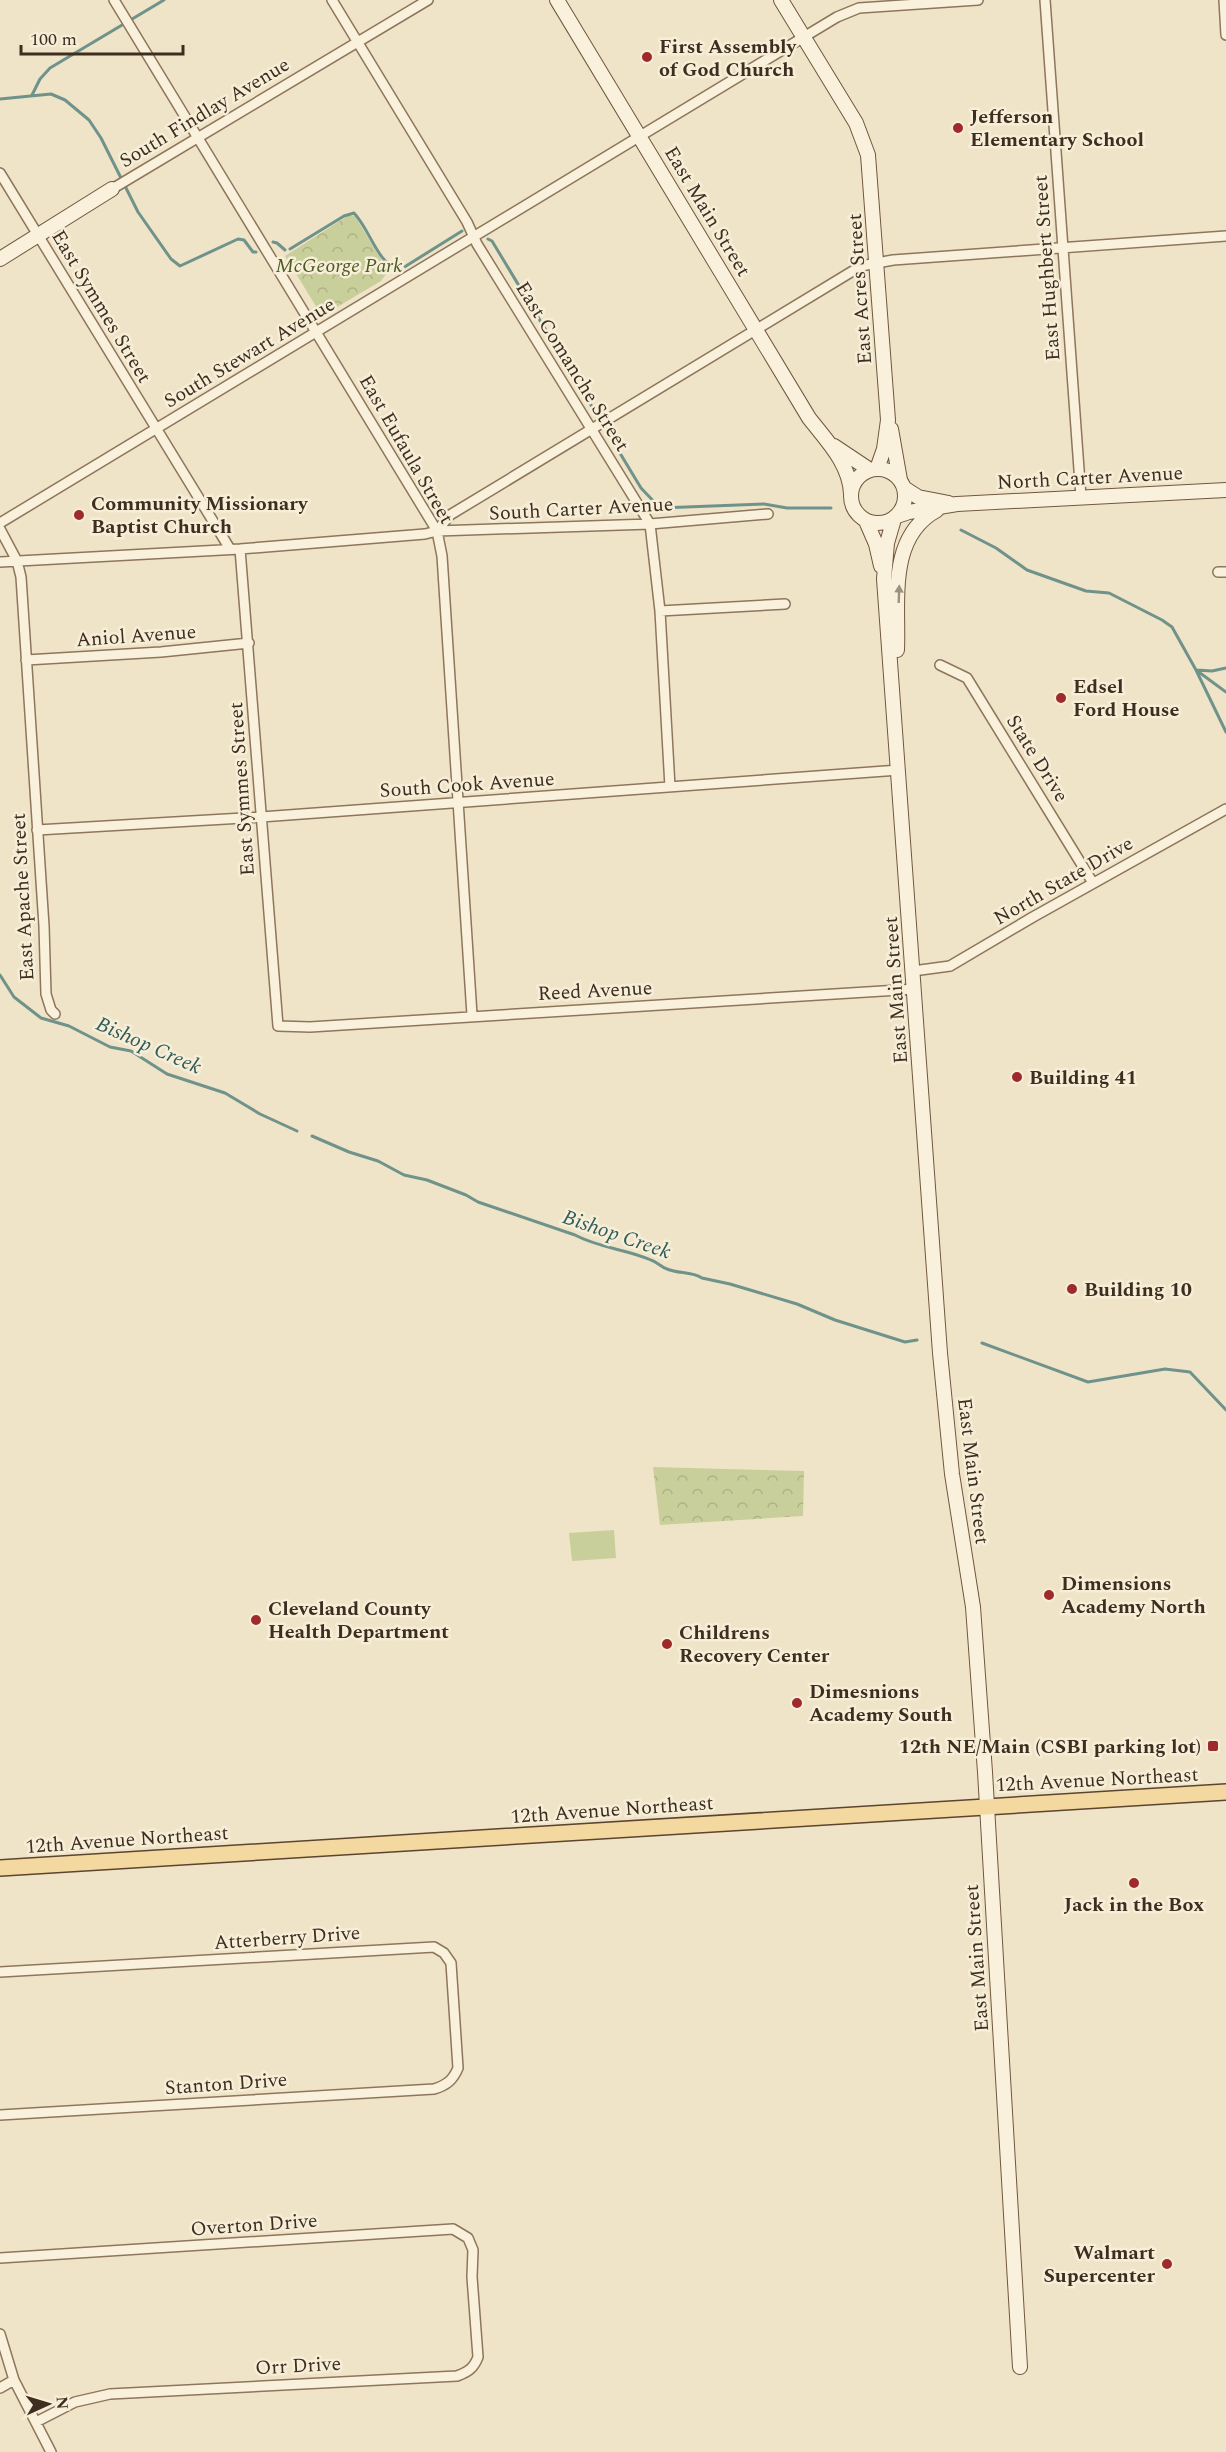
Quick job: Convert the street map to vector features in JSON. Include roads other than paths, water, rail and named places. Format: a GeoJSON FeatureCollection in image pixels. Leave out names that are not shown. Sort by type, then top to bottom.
{"type":"FeatureCollection","features":[{"type":"Feature","properties":{"kind":"main road","name":"12th Avenue Northeast"},"geometry":{"type":"LineString","coordinates":[[0,1868],[1226,1792]]}},
{"type":"Feature","properties":{"kind":"street","name":"East Eufaula Street"},"geometry":{"type":"LineString","coordinates":[[114,0],[438,531],[442,556],[472,1015]]}},
{"type":"Feature","properties":{"kind":"street","name":"East Comanche Street"},"geometry":{"type":"LineString","coordinates":[[332,0],[474,236],[594,428],[650,524],[660,611],[670,787]]}},
{"type":"Feature","properties":{"kind":"street","name":"South Findlay Avenue"},"geometry":{"type":"LineString","coordinates":[[0,259],[112,189],[428,0]]}},
{"type":"Feature","properties":{"kind":"street","name":"East Main Street"},"geometry":{"type":"LineString","coordinates":[[557,0],[809,418],[844,466],[850,482],[851,494]]}},
{"type":"Feature","properties":{"kind":"street","name":"East Acres Street"},"geometry":{"type":"LineString","coordinates":[[781,0],[856,123],[868,155],[888,420],[884,449],[874,469]]}},
{"type":"Feature","properties":{"kind":"street","name":"South Stewart Avenue"},"geometry":{"type":"LineString","coordinates":[[0,523],[859,4],[978,0]]}},
{"type":"Feature","properties":{"kind":"street","name":"East Hughbert Street"},"geometry":{"type":"LineString","coordinates":[[1045,0],[1081,497]]}},
{"type":"Feature","properties":{"kind":"street"},"geometry":{"type":"LineString","coordinates":[[1224,0],[1226,35]]}},
{"type":"Feature","properties":{"kind":"street","name":"East Symmes Street"},"geometry":{"type":"LineString","coordinates":[[0,173],[156,429],[235,549],[249,643],[278,1026]]}},
{"type":"Feature","properties":{"kind":"street"},"geometry":{"type":"LineString","coordinates":[[438,531],[450,515],[861,266],[877,262],[1226,236]]}},
{"type":"Feature","properties":{"kind":"street","name":"East Acres Street"},"geometry":{"type":"LineString","coordinates":[[888,420],[902,484]]}},
{"type":"Feature","properties":{"kind":"street","name":"East Main Street"},"geometry":{"type":"LineString","coordinates":[[827,441],[874,469]]}},
{"type":"Feature","properties":{"kind":"street"},"geometry":{"type":"LineString","coordinates":[[874,469],[893,473],[902,484],[906,498],[895,518],[884,523],[866,521],[854,510],[851,494],[854,483],[861,475],[874,469]]}},
{"type":"Feature","properties":{"kind":"street","name":"North Carter Avenue"},"geometry":{"type":"LineString","coordinates":[[902,484],[918,497],[957,504]]}},
{"type":"Feature","properties":{"kind":"street","name":"North Carter Avenue"},"geometry":{"type":"LineString","coordinates":[[895,518],[909,512],[957,504],[1226,490]]}},
{"type":"Feature","properties":{"kind":"street"},"geometry":{"type":"LineString","coordinates":[[895,715],[903,547],[917,525],[929,514],[941,508]]}},
{"type":"Feature","properties":{"kind":"street","name":"South Carter Avenue"},"geometry":{"type":"LineString","coordinates":[[0,562],[235,549],[425,534],[438,531],[650,524],[768,514]]}},
{"type":"Feature","properties":{"kind":"street","name":"East Main Street"},"geometry":{"type":"LineString","coordinates":[[884,579],[887,543],[895,518]]}},
{"type":"Feature","properties":{"kind":"street","name":"East Main Street"},"geometry":{"type":"LineString","coordinates":[[866,521],[876,544],[884,579],[940,1353],[952,1474],[973,1607],[1020,2367]]}},
{"type":"Feature","properties":{"kind":"street","name":"East Apache Street"},"geometry":{"type":"LineString","coordinates":[[0,529],[17,561],[25,621],[46,994],[51,1010],[55,1014]]}},
{"type":"Feature","properties":{"kind":"street"},"geometry":{"type":"LineString","coordinates":[[660,611],[785,604]]}},
{"type":"Feature","properties":{"kind":"street","name":"Aniol Avenue"},"geometry":{"type":"LineString","coordinates":[[26,660],[161,652],[249,643]]}},
{"type":"Feature","properties":{"kind":"street","name":"State Drive"},"geometry":{"type":"LineString","coordinates":[[940,665],[967,678],[1093,883]]}},
{"type":"Feature","properties":{"kind":"street","name":"South Cook Avenue"},"geometry":{"type":"LineString","coordinates":[[37,830],[261,817],[899,770]]}},
{"type":"Feature","properties":{"kind":"street","name":"North State Drive"},"geometry":{"type":"LineString","coordinates":[[913,971],[950,966],[1226,809]]}},
{"type":"Feature","properties":{"kind":"street","name":"Reed Avenue"},"geometry":{"type":"LineString","coordinates":[[278,1026],[310,1027],[472,1015],[915,989]]}},
{"type":"Feature","properties":{"kind":"street","name":"Atterberry Drive"},"geometry":{"type":"LineString","coordinates":[[0,1972],[434,1947],[448,1957],[452,1973],[458,2057],[458,2068],[453,2080]]}},
{"type":"Feature","properties":{"kind":"street","name":"Stanton Drive"},"geometry":{"type":"LineString","coordinates":[[0,2115],[434,2088],[443,2087],[453,2080]]}},
{"type":"Feature","properties":{"kind":"street","name":"Overton Drive"},"geometry":{"type":"LineString","coordinates":[[0,2258],[453,2229],[464,2234],[471,2243],[472,2277]]}},
{"type":"Feature","properties":{"kind":"street","name":"Orr Drive"},"geometry":{"type":"LineString","coordinates":[[36,2422],[75,2402],[110,2394],[458,2376],[471,2369],[478,2357],[472,2277]]}},
{"type":"Feature","properties":{"kind":"street"},"geometry":{"type":"LineString","coordinates":[[0,2334],[14,2380],[51,2452]]}},
{"type":"Feature","properties":{"kind":"street"},"geometry":{"type":"LineString","coordinates":[[0,2388],[14,2380]]}},
{"type":"Feature","properties":{"kind":"waterway"},"geometry":{"type":"LineString","coordinates":[[32,95],[40,79],[50,68],[164,0]]}},
{"type":"Feature","properties":{"kind":"waterway"},"geometry":{"type":"LineString","coordinates":[[0,99],[51,94],[65,100],[89,120],[101,138],[138,212],[171,259],[180,266],[238,239],[244,240],[253,252],[256,252]]}},
{"type":"Feature","properties":{"kind":"waterway"},"geometry":{"type":"LineString","coordinates":[[290,249],[344,216],[354,213],[384,260],[398,271],[462,231]]}},
{"type":"Feature","properties":{"kind":"waterway"},"geometry":{"type":"LineString","coordinates":[[488,239],[492,241],[641,488],[660,508],[764,504],[787,508],[831,508]]}},
{"type":"Feature","properties":{"kind":"waterway"},"geometry":{"type":"LineString","coordinates":[[273,242],[285,250]]}},
{"type":"Feature","properties":{"kind":"waterway"},"geometry":{"type":"LineString","coordinates":[[961,530],[996,548],[1027,570],[1086,591],[1109,593],[1162,620],[1172,627],[1196,670],[1226,692]]}},
{"type":"Feature","properties":{"kind":"waterway"},"geometry":{"type":"LineString","coordinates":[[1226,668],[1212,671],[1196,670],[1226,732]]}},
{"type":"Feature","properties":{"kind":"waterway","name":"Bishop Creek"},"geometry":{"type":"LineString","coordinates":[[0,975],[14,997],[41,1018],[69,1026],[110,1047],[131,1051],[167,1074],[225,1093],[260,1114],[297,1131]]}},
{"type":"Feature","properties":{"kind":"waterway","name":"Bishop Creek"},"geometry":{"type":"LineString","coordinates":[[312,1136],[349,1152],[378,1161],[404,1175],[427,1180],[478,1202],[593,1243],[642,1256],[671,1271],[694,1274],[797,1304],[835,1320],[905,1342],[917,1340]]}},
{"type":"Feature","properties":{"kind":"waterway","name":"Bishop Creek"},"geometry":{"type":"LineString","coordinates":[[982,1343],[1088,1382],[1165,1369],[1190,1372],[1226,1410]]}},
{"type":"Feature","properties":{"kind":"place","name":"First Assembly of God Church"},"geometry":{"type":"Point","coordinates":[647,57]}},
{"type":"Feature","properties":{"kind":"place","name":"Jefferson Elementary School"},"geometry":{"type":"Point","coordinates":[958,128]}},
{"type":"Feature","properties":{"kind":"place","name":"Community Missionary Baptist Church"},"geometry":{"type":"Point","coordinates":[79,515]}},
{"type":"Feature","properties":{"kind":"place","name":"Edsel Ford House"},"geometry":{"type":"Point","coordinates":[1061,698]}},
{"type":"Feature","properties":{"kind":"place","name":"Building 41"},"geometry":{"type":"Point","coordinates":[1017,1077]}},
{"type":"Feature","properties":{"kind":"place","name":"Building 10"},"geometry":{"type":"Point","coordinates":[1072,1289]}},
{"type":"Feature","properties":{"kind":"place","name":"Dimensions Academy North"},"geometry":{"type":"Point","coordinates":[1049,1595]}},
{"type":"Feature","properties":{"kind":"place","name":"Cleveland County Health Department"},"geometry":{"type":"Point","coordinates":[256,1620]}},
{"type":"Feature","properties":{"kind":"place","name":"Childrens Recovery Center"},"geometry":{"type":"Point","coordinates":[667,1644]}},
{"type":"Feature","properties":{"kind":"place","name":"Dimesnions Academy South"},"geometry":{"type":"Point","coordinates":[797,1703]}},
{"type":"Feature","properties":{"kind":"place","name":"12th NE/Main (CSBI parking lot)"},"geometry":{"type":"Point","coordinates":[1213,1746]}},
{"type":"Feature","properties":{"kind":"place","name":"Jack in the Box"},"geometry":{"type":"Point","coordinates":[1134,1883]}},
{"type":"Feature","properties":{"kind":"place","name":"Walmart Supercenter"},"geometry":{"type":"Point","coordinates":[1167,2264]}},
{"type":"Feature","properties":{"kind":"park label","name":"McGeorge Park"},"geometry":{"type":"Point","coordinates":[339,265]}}]}
